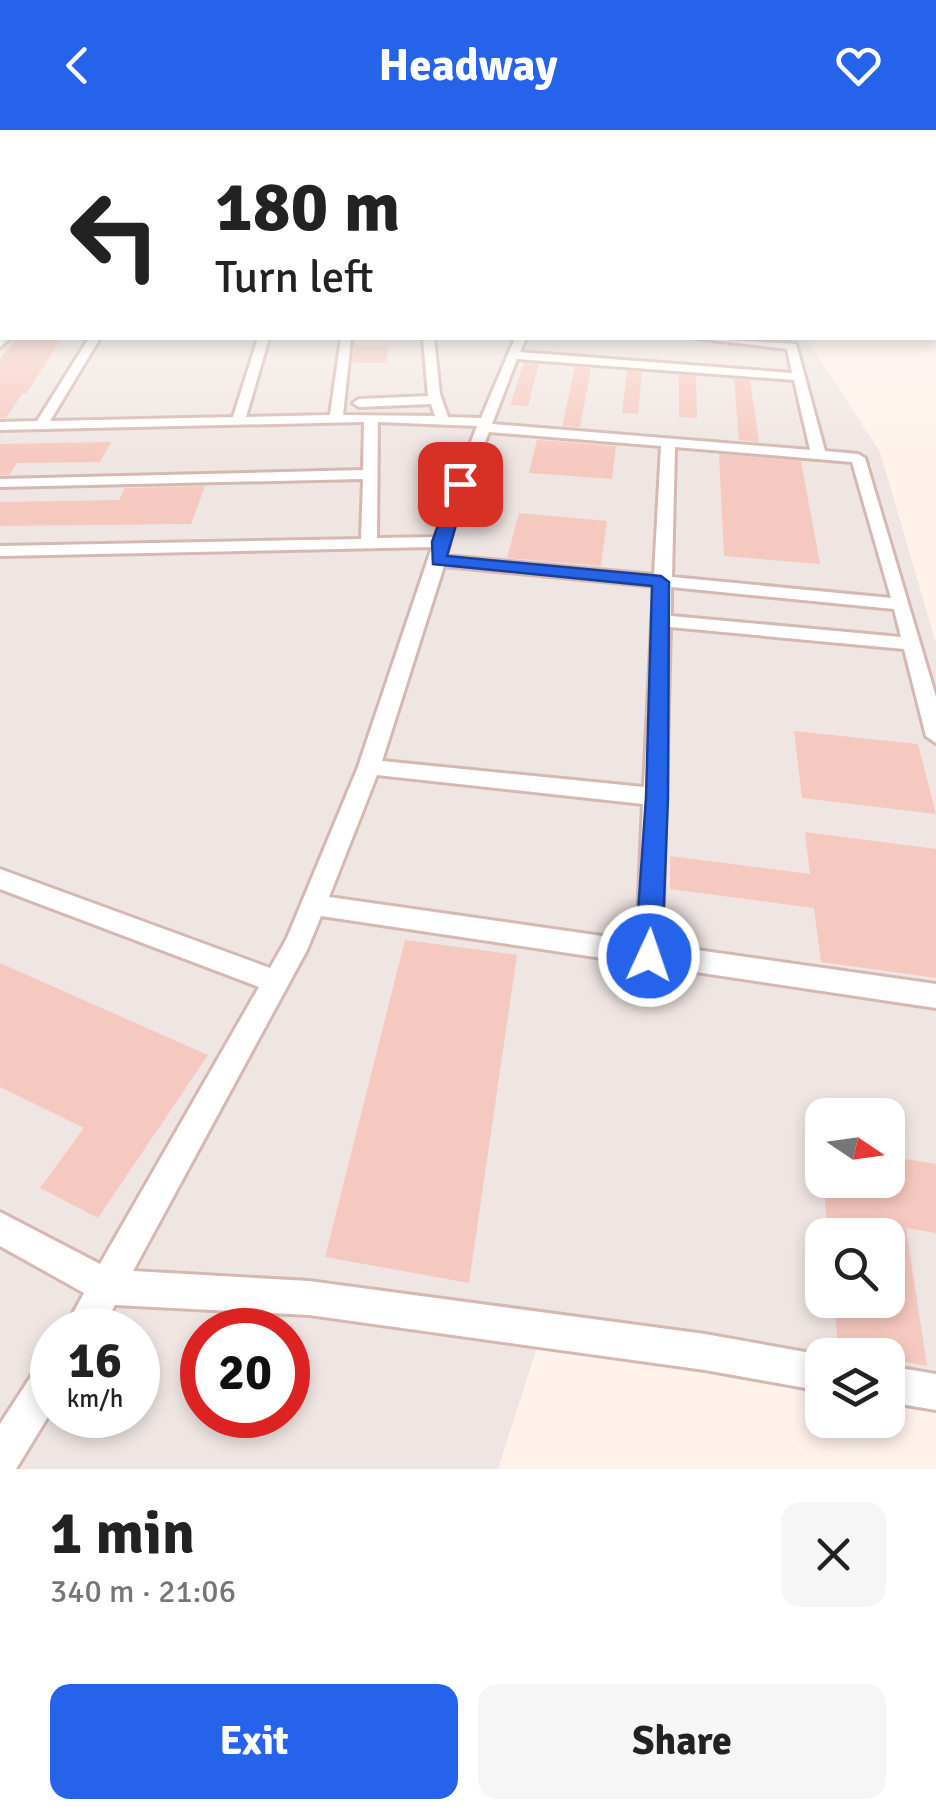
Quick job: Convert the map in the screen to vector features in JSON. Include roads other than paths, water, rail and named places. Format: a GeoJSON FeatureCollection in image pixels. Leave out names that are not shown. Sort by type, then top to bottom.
{"type":"FeatureCollection","features":[{"type":"Feature","properties":{"kind":"lane"},"geometry":{"type":"LineString","coordinates":[[40,425],[93,340]]}},
{"type":"Feature","properties":{"kind":"lane"},"geometry":{"type":"LineString","coordinates":[[238,422],[262,340]]}},
{"type":"Feature","properties":{"kind":"lane"},"geometry":{"type":"LineString","coordinates":[[336,418],[345,340]]}},
{"type":"Feature","properties":{"kind":"lane"},"geometry":{"type":"LineString","coordinates":[[430,340],[436,400],[442,418]]}},
{"type":"Feature","properties":{"kind":"lane"},"geometry":{"type":"LineString","coordinates":[[730,340],[787,344],[793,348],[818,453]]}},
{"type":"Feature","properties":{"kind":"lane"},"geometry":{"type":"LineString","coordinates":[[94,1308],[276,982],[313,905],[369,767],[484,424],[516,346],[800,376]]}},
{"type":"Feature","properties":{"kind":"lane"},"geometry":{"type":"LineString","coordinates":[[356,403],[436,400]]}},
{"type":"Feature","properties":{"kind":"lane"},"geometry":{"type":"LineString","coordinates":[[368,541],[371,418]]}},
{"type":"Feature","properties":{"kind":"lane"},"geometry":{"type":"LineString","coordinates":[[0,426],[442,418],[858,458],[936,736]]}},
{"type":"Feature","properties":{"kind":"lane"},"geometry":{"type":"LineString","coordinates":[[649,956],[668,441]]}},
{"type":"Feature","properties":{"kind":"lane"},"geometry":{"type":"LineString","coordinates":[[0,483],[369,474]]}},
{"type":"Feature","properties":{"kind":"lane"},"geometry":{"type":"LineString","coordinates":[[0,551],[368,541],[661,582],[902,604]]}},
{"type":"Feature","properties":{"kind":"lane"},"geometry":{"type":"LineString","coordinates":[[660,621],[911,644]]}},
{"type":"Feature","properties":{"kind":"lane"},"geometry":{"type":"LineString","coordinates":[[369,767],[657,797]]}},
{"type":"Feature","properties":{"kind":"lane"},"geometry":{"type":"LineString","coordinates":[[0,879],[276,982]]}},
{"type":"Feature","properties":{"kind":"lane"},"geometry":{"type":"LineString","coordinates":[[313,905],[936,996]]}},
{"type":"Feature","properties":{"kind":"lane"},"geometry":{"type":"LineString","coordinates":[[0,1228],[106,1286],[310,1298],[805,1369]]}},
{"type":"Feature","properties":{"kind":"lane"},"geometry":{"type":"LineString","coordinates":[[905,1387],[936,1392]]}},
{"type":"Feature","properties":{"kind":"lane"},"geometry":{"type":"LineString","coordinates":[[0,1458],[30,1411]]}}]}
